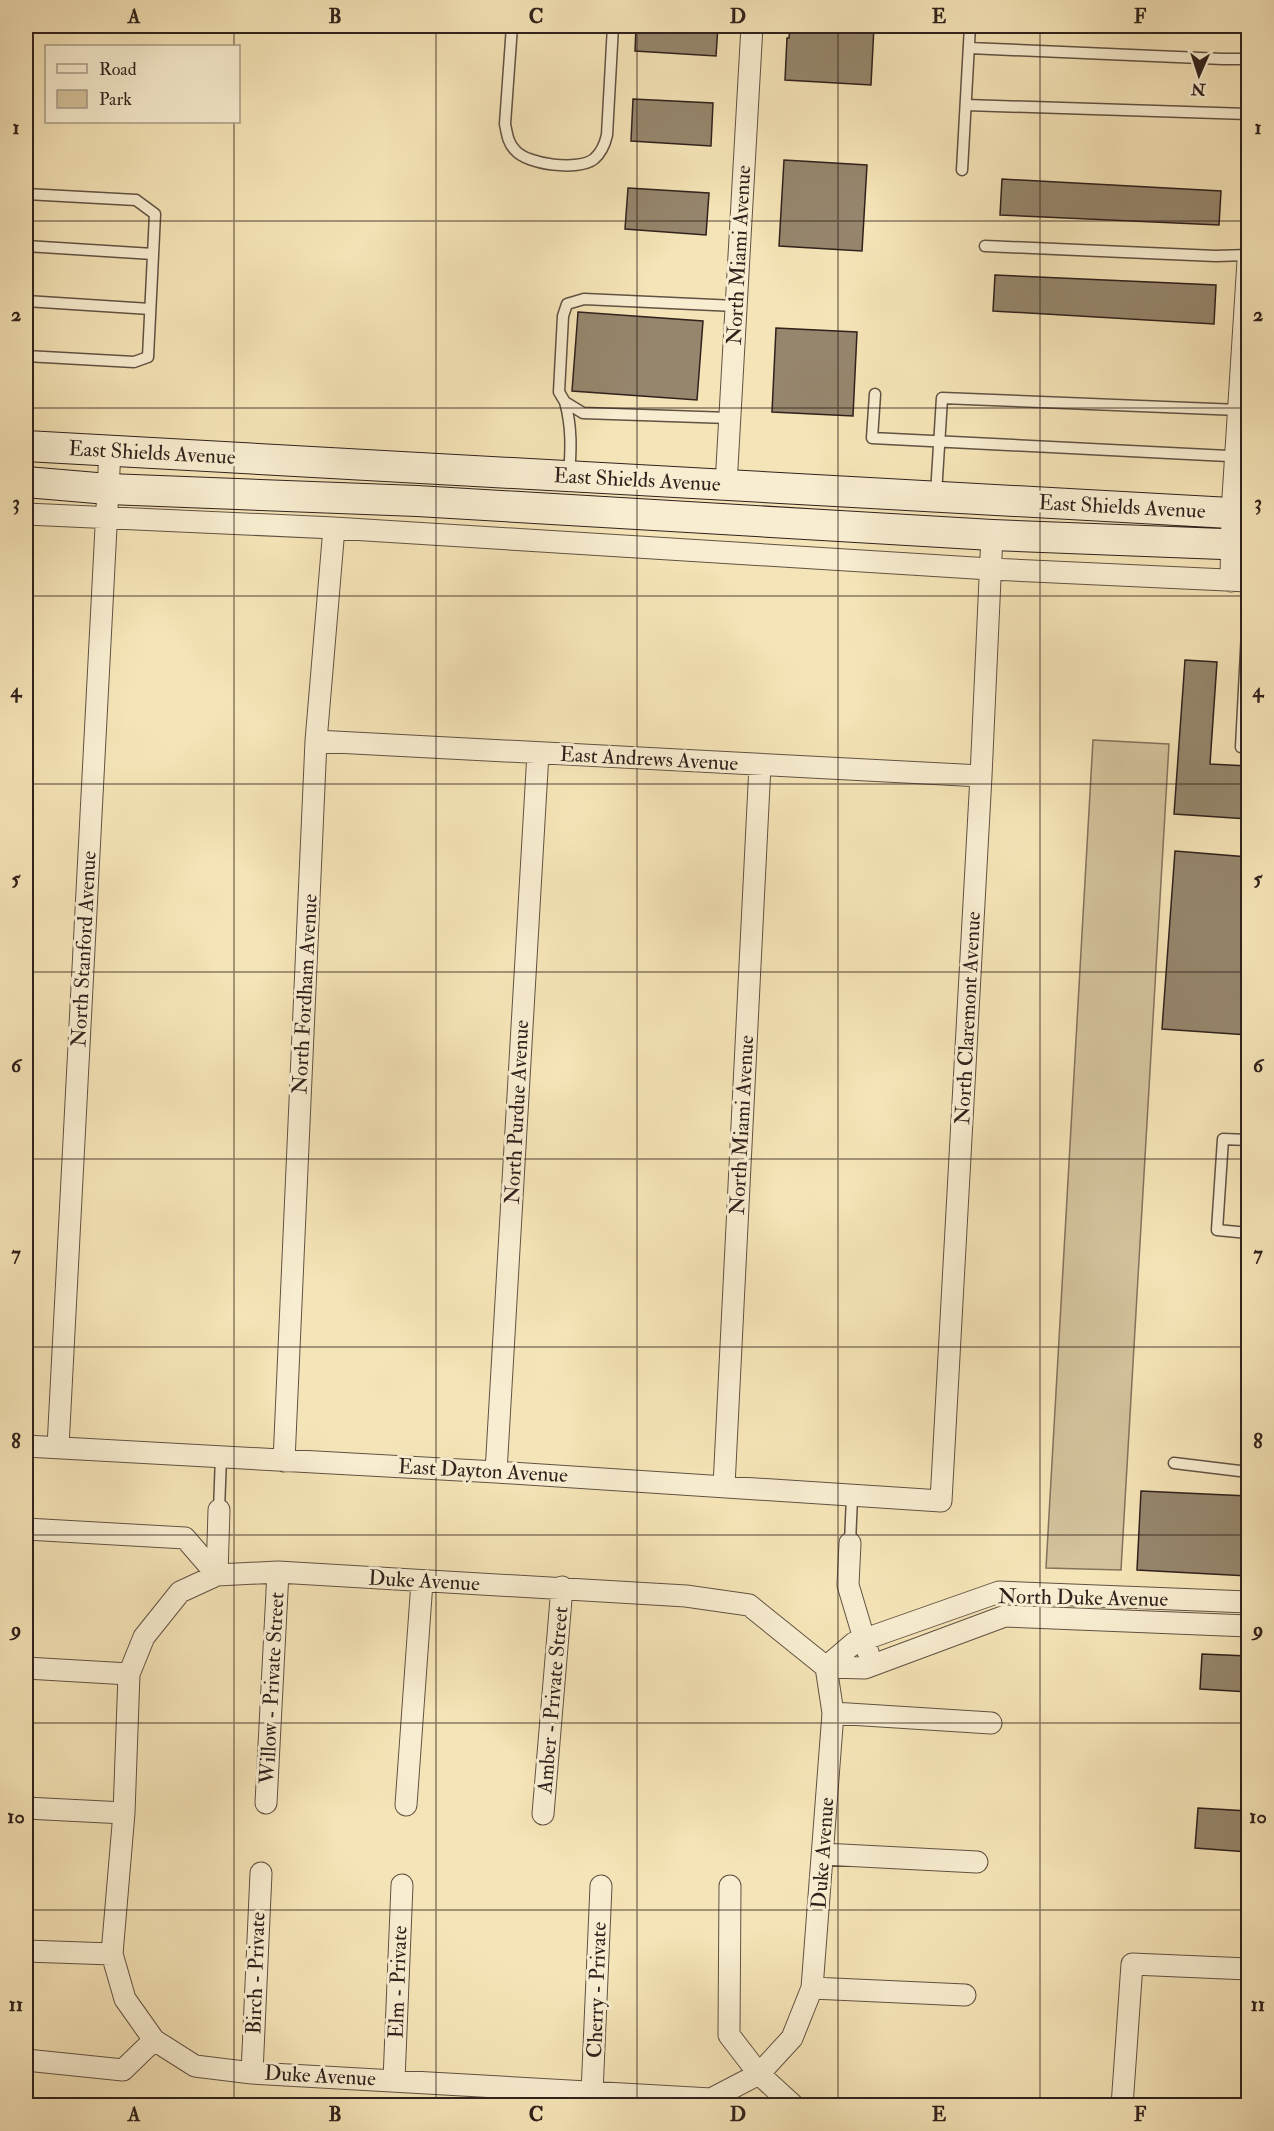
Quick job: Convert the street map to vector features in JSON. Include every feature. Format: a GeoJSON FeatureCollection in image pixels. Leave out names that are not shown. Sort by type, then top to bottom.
{"type":"FeatureCollection","features":[{"type":"Feature","properties":{"kind":"main road","name":"East Shields Avenue"},"geometry":{"type":"LineString","coordinates":[[26,446],[110,451],[570,465],[726,485],[1240,514]]}},
{"type":"Feature","properties":{"kind":"main road","name":"East Shields Avenue"},"geometry":{"type":"LineString","coordinates":[[26,482],[108,489],[417,501],[992,535],[1240,545]]}},
{"type":"Feature","properties":{"kind":"street","name":"North Miami Avenue"},"geometry":{"type":"LineString","coordinates":[[726,485],[752,26]]}},
{"type":"Feature","properties":{"kind":"street"},"geometry":{"type":"LineString","coordinates":[[26,514],[334,528],[990,569],[1240,581],[1242,456],[1239,410],[1247,312],[1248,261]]}},
{"type":"Feature","properties":{"kind":"street","name":"North Stanford Avenue"},"geometry":{"type":"LineString","coordinates":[[58,1447],[110,451]]}},
{"type":"Feature","properties":{"kind":"street","name":"North Fordham Avenue"},"geometry":{"type":"LineString","coordinates":[[284,1461],[316,741],[334,528]]}},
{"type":"Feature","properties":{"kind":"street","name":"North Claremont Avenue"},"geometry":{"type":"LineString","coordinates":[[941,1501],[992,535]]}},
{"type":"Feature","properties":{"kind":"street","name":"East Andrews Avenue"},"geometry":{"type":"LineString","coordinates":[[316,741],[981,776]]}},
{"type":"Feature","properties":{"kind":"street","name":"North Purdue Avenue"},"geometry":{"type":"LineString","coordinates":[[496,1472],[538,753]]}},
{"type":"Feature","properties":{"kind":"street","name":"North Miami Avenue"},"geometry":{"type":"LineString","coordinates":[[724,1486],[760,765]]}},
{"type":"Feature","properties":{"kind":"street","name":"East Dayton Avenue"},"geometry":{"type":"LineString","coordinates":[[26,1446],[496,1472],[941,1501]]}},
{"type":"Feature","properties":{"kind":"street"},"geometry":{"type":"LineString","coordinates":[[217,1575],[219,1510]]}},
{"type":"Feature","properties":{"kind":"street"},"geometry":{"type":"LineString","coordinates":[[26,1529],[185,1538],[217,1575]]}},
{"type":"Feature","properties":{"kind":"street"},"geometry":{"type":"LineString","coordinates":[[850,1543],[848,1585],[863,1641],[873,1664]]}},
{"type":"Feature","properties":{"kind":"street","name":"Duke Avenue"},"geometry":{"type":"LineString","coordinates":[[278,1572],[422,1582],[562,1587],[686,1596],[749,1605],[826,1667],[833,1713],[812,1988],[792,2038],[759,2074],[711,2099],[592,2093],[252,2073],[195,2066],[154,2040],[125,1999],[112,1954],[124,1813],[129,1674],[144,1637],[180,1592],[217,1575],[278,1572]]}},
{"type":"Feature","properties":{"kind":"street","name":"Willow - Private Street"},"geometry":{"type":"LineString","coordinates":[[266,1803],[278,1572]]}},
{"type":"Feature","properties":{"kind":"street"},"geometry":{"type":"LineString","coordinates":[[406,1805],[422,1582]]}},
{"type":"Feature","properties":{"kind":"street","name":"Amber - Private Street"},"geometry":{"type":"LineString","coordinates":[[543,1814],[562,1587]]}},
{"type":"Feature","properties":{"kind":"street","name":"North Duke Avenue"},"geometry":{"type":"LineString","coordinates":[[826,1667],[855,1643],[999,1592],[1248,1602]]}},
{"type":"Feature","properties":{"kind":"street","name":"North Duke Avenue"},"geometry":{"type":"LineString","coordinates":[[826,1667],[865,1668],[1005,1616],[1248,1626]]}},
{"type":"Feature","properties":{"kind":"street"},"geometry":{"type":"LineString","coordinates":[[26,1668],[129,1674]]}},
{"type":"Feature","properties":{"kind":"street"},"geometry":{"type":"LineString","coordinates":[[833,1713],[991,1723]]}},
{"type":"Feature","properties":{"kind":"street"},"geometry":{"type":"LineString","coordinates":[[26,1808],[124,1813]]}},
{"type":"Feature","properties":{"kind":"street"},"geometry":{"type":"LineString","coordinates":[[823,1854],[977,1862]]}},
{"type":"Feature","properties":{"kind":"street","name":"Birch - Private"},"geometry":{"type":"LineString","coordinates":[[252,2073],[261,1873]]}},
{"type":"Feature","properties":{"kind":"street","name":"Elm - Private"},"geometry":{"type":"LineString","coordinates":[[394,2080],[402,1885]]}},
{"type":"Feature","properties":{"kind":"street","name":"Cherry - Private"},"geometry":{"type":"LineString","coordinates":[[592,2093],[601,1886]]}},
{"type":"Feature","properties":{"kind":"street"},"geometry":{"type":"LineString","coordinates":[[730,1886],[729,2035],[759,2074],[794,2106]]}},
{"type":"Feature","properties":{"kind":"street"},"geometry":{"type":"LineString","coordinates":[[26,1951],[112,1954]]}},
{"type":"Feature","properties":{"kind":"street"},"geometry":{"type":"LineString","coordinates":[[1122,2106],[1132,1964],[1248,1969]]}},
{"type":"Feature","properties":{"kind":"street"},"geometry":{"type":"LineString","coordinates":[[812,1988],[965,1995]]}},
{"type":"Feature","properties":{"kind":"street"},"geometry":{"type":"LineString","coordinates":[[26,2060],[123,2070],[154,2040]]}},
{"type":"Feature","properties":{"kind":"lane"},"geometry":{"type":"LineString","coordinates":[[512,26],[505,124],[507,138],[516,152],[535,161],[557,165],[582,165],[594,159],[605,146],[614,26]]}},
{"type":"Feature","properties":{"kind":"lane"},"geometry":{"type":"LineString","coordinates":[[962,170],[970,26]]}},
{"type":"Feature","properties":{"kind":"lane"},"geometry":{"type":"LineString","coordinates":[[969,48],[1248,59]]}},
{"type":"Feature","properties":{"kind":"lane"},"geometry":{"type":"LineString","coordinates":[[966,105],[1248,114]]}},
{"type":"Feature","properties":{"kind":"lane"},"geometry":{"type":"LineString","coordinates":[[26,194],[136,200],[155,214],[148,357],[134,362],[26,356]]}},
{"type":"Feature","properties":{"kind":"lane"},"geometry":{"type":"LineString","coordinates":[[26,246],[153,254]]}},
{"type":"Feature","properties":{"kind":"lane"},"geometry":{"type":"LineString","coordinates":[[985,246],[1216,256],[1248,255]]}},
{"type":"Feature","properties":{"kind":"lane"},"geometry":{"type":"LineString","coordinates":[[570,465],[570,421],[565,402],[559,392],[563,316],[567,304],[584,299],[736,306]]}},
{"type":"Feature","properties":{"kind":"lane"},"geometry":{"type":"LineString","coordinates":[[26,301],[150,309]]}},
{"type":"Feature","properties":{"kind":"lane"},"geometry":{"type":"LineString","coordinates":[[875,394],[872,438],[1242,456]]}},
{"type":"Feature","properties":{"kind":"lane"},"geometry":{"type":"LineString","coordinates":[[936,496],[942,398],[1239,410]]}},
{"type":"Feature","properties":{"kind":"lane"},"geometry":{"type":"LineString","coordinates":[[565,402],[583,413],[729,418]]}},
{"type":"Feature","properties":{"kind":"lane"},"geometry":{"type":"LineString","coordinates":[[1248,612],[1241,747],[1248,748]]}},
{"type":"Feature","properties":{"kind":"lane"},"geometry":{"type":"LineString","coordinates":[[1248,1140],[1223,1138],[1217,1230],[1248,1233]]}},
{"type":"Feature","properties":{"kind":"lane"},"geometry":{"type":"LineString","coordinates":[[219,1510],[221,1457]]}},
{"type":"Feature","properties":{"kind":"lane"},"geometry":{"type":"LineString","coordinates":[[1174,1463],[1248,1472]]}},
{"type":"Feature","properties":{"kind":"lane"},"geometry":{"type":"LineString","coordinates":[[850,1543],[852,1497]]}},
{"type":"Feature","properties":{"kind":"green space"},"geometry":{"type":"Polygon","coordinates":[[[1093,740],[1169,744],[1121,1570],[1046,1568],[1093,740]]]}},
{"type":"Feature","properties":{"kind":"building"},"geometry":{"type":"Polygon","coordinates":[[[636,26],[718,26],[716,56],[635,51],[636,26]]]}},
{"type":"Feature","properties":{"kind":"building"},"geometry":{"type":"Polygon","coordinates":[[[790,26],[874,26],[871,85],[785,80],[787,38],[789,38],[790,26]]]}},
{"type":"Feature","properties":{"kind":"building"},"geometry":{"type":"Polygon","coordinates":[[[633,99],[713,103],[711,146],[631,141],[633,99]]]}},
{"type":"Feature","properties":{"kind":"building"},"geometry":{"type":"Polygon","coordinates":[[[784,160],[867,165],[862,251],[779,246],[784,160]]]}},
{"type":"Feature","properties":{"kind":"building"},"geometry":{"type":"Polygon","coordinates":[[[1002,179],[1221,191],[1219,225],[1000,215],[1002,179]]]}},
{"type":"Feature","properties":{"kind":"building"},"geometry":{"type":"Polygon","coordinates":[[[628,188],[709,193],[706,235],[625,229],[628,188]]]}},
{"type":"Feature","properties":{"kind":"building"},"geometry":{"type":"Polygon","coordinates":[[[995,275],[1216,285],[1214,324],[993,311],[995,275]]]}},
{"type":"Feature","properties":{"kind":"building"},"geometry":{"type":"Polygon","coordinates":[[[578,312],[703,321],[697,400],[572,391],[578,312]]]}},
{"type":"Feature","properties":{"kind":"building"},"geometry":{"type":"Polygon","coordinates":[[[776,328],[857,332],[853,416],[772,412],[776,328]]]}},
{"type":"Feature","properties":{"kind":"building"},"geometry":{"type":"Polygon","coordinates":[[[1185,660],[1217,662],[1210,764],[1248,766],[1248,819],[1174,814],[1185,660]]]}},
{"type":"Feature","properties":{"kind":"building"},"geometry":{"type":"Polygon","coordinates":[[[1175,851],[1248,857],[1248,1035],[1162,1029],[1175,851]]]}},
{"type":"Feature","properties":{"kind":"building"},"geometry":{"type":"Polygon","coordinates":[[[1141,1491],[1248,1496],[1248,1576],[1137,1570],[1141,1491]]]}},
{"type":"Feature","properties":{"kind":"building"},"geometry":{"type":"Polygon","coordinates":[[[1202,1654],[1248,1656],[1248,1692],[1200,1689],[1202,1654]]]}},
{"type":"Feature","properties":{"kind":"building"},"geometry":{"type":"Polygon","coordinates":[[[1198,1808],[1248,1811],[1248,1852],[1195,1848],[1198,1808]]]}}]}
